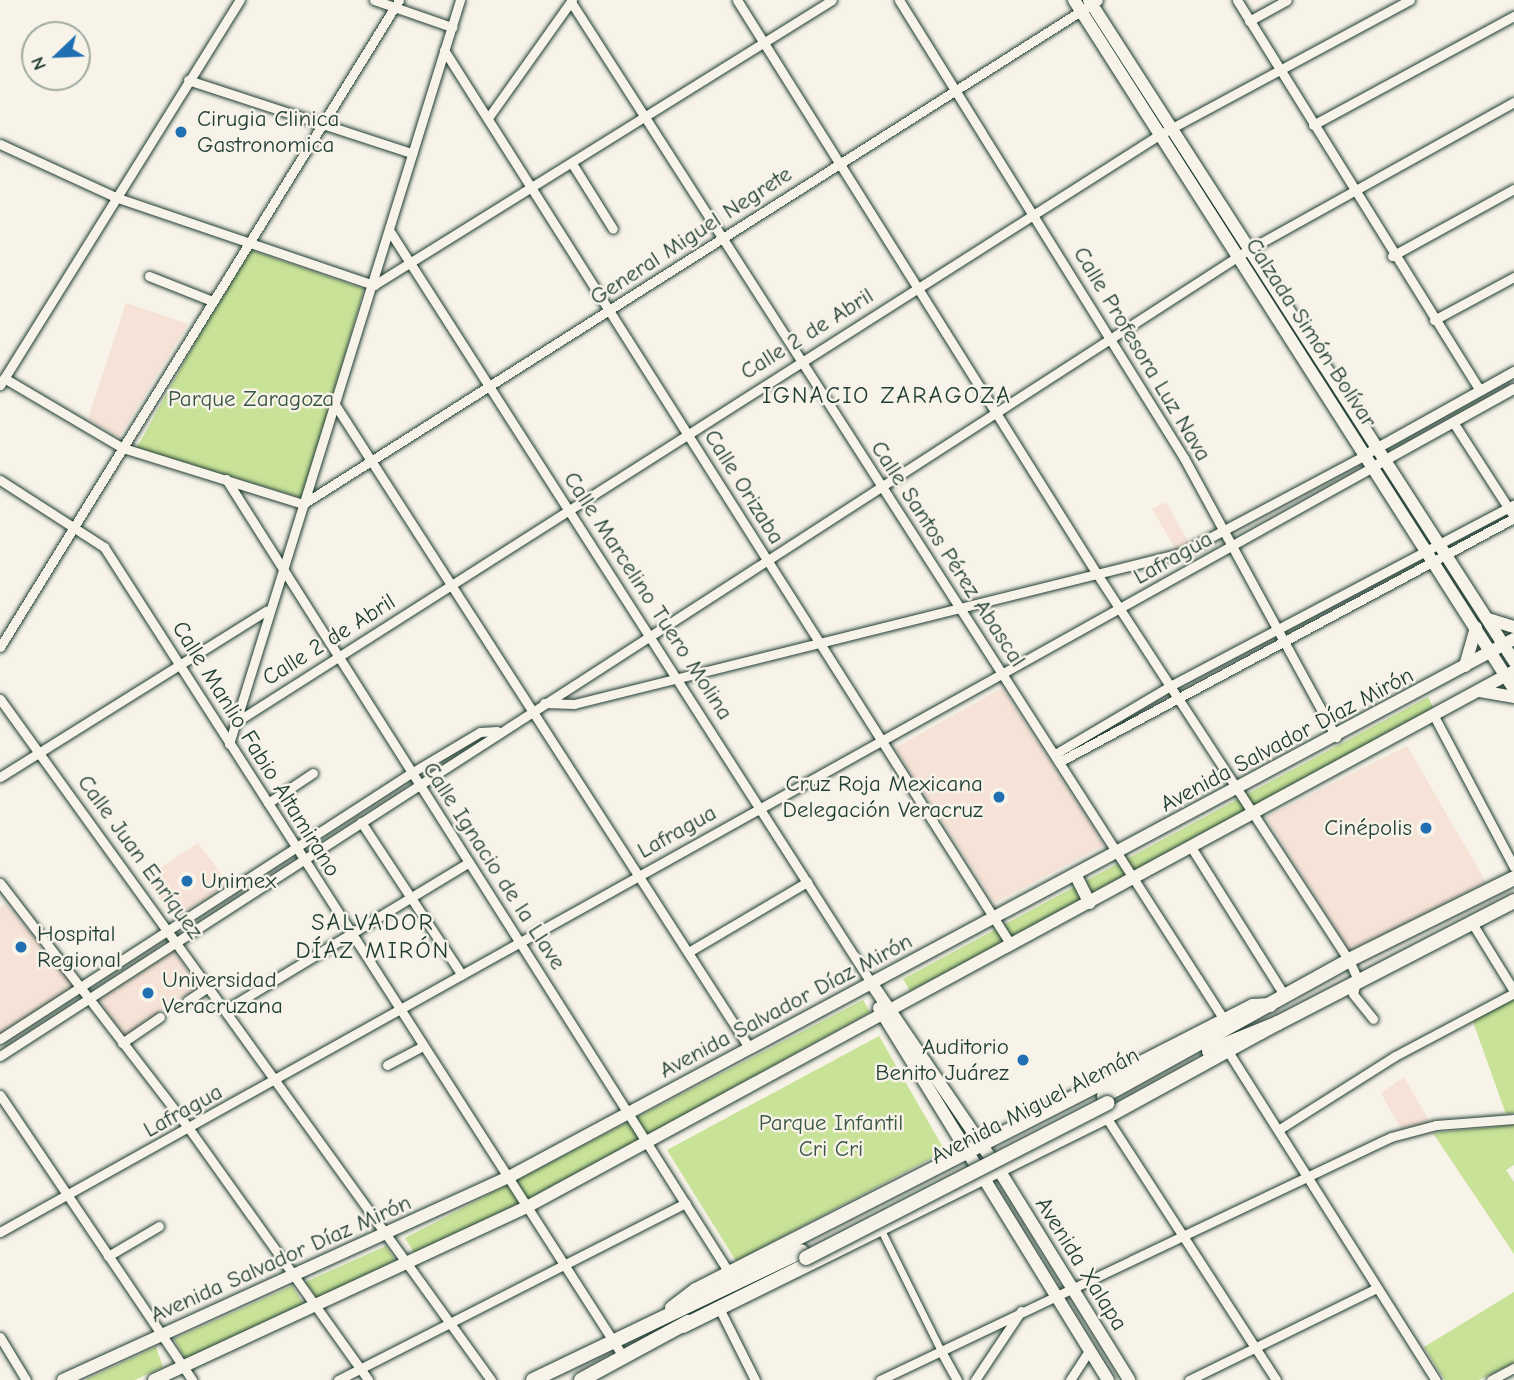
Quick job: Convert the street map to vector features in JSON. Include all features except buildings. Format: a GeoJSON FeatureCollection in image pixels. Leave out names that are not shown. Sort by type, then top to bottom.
{"type":"FeatureCollection","features":[{"type":"Feature","properties":{"kind":"main road","name":"Calzada Simón Bolívar"},"geometry":{"type":"LineString","coordinates":[[1087,3],[1172,127],[1242,253]]}},
{"type":"Feature","properties":{"kind":"main road","name":"Calzada Simón Bolívar"},"geometry":{"type":"LineString","coordinates":[[1087,3],[1159,135],[1242,253],[1481,621],[1504,645],[1514,662]]}},
{"type":"Feature","properties":{"kind":"main road"},"geometry":{"type":"LineString","coordinates":[[1465,666],[1478,637],[1481,621],[1514,627]]}},
{"type":"Feature","properties":{"kind":"main road","name":"Calzada Simón Bolívar"},"geometry":{"type":"LineString","coordinates":[[1504,645],[1514,689]]}},
{"type":"Feature","properties":{"kind":"main road","name":"Avenida Salvador Díaz Mirón"},"geometry":{"type":"LineString","coordinates":[[63,1380],[389,1236],[507,1178],[628,1111],[1077,878],[1504,645]]}},
{"type":"Feature","properties":{"kind":"main road","name":"Avenida Salvador Díaz Mirón"},"geometry":{"type":"LineString","coordinates":[[154,1380],[410,1266],[525,1208],[1510,673]]}},
{"type":"Feature","properties":{"kind":"main road"},"geometry":{"type":"LineString","coordinates":[[1478,691],[1514,697]]}},
{"type":"Feature","properties":{"kind":"main road"},"geometry":{"type":"LineString","coordinates":[[1077,878],[1090,903]]}},
{"type":"Feature","properties":{"kind":"main road","name":"Avenida Miguel Alemán"},"geometry":{"type":"LineString","coordinates":[[1106,1105],[1349,960],[1514,878]]}},
{"type":"Feature","properties":{"kind":"main road","name":"Avenida Miguel Alemán"},"geometry":{"type":"LineString","coordinates":[[533,1380],[672,1308],[704,1301],[804,1255],[1256,1028],[1278,1023],[1357,978],[1514,901]]}},
{"type":"Feature","properties":{"kind":"main road","name":"Calle Marcelino Tuero Molina"},"geometry":{"type":"LineString","coordinates":[[872,985],[981,1179]]}},
{"type":"Feature","properties":{"kind":"main road"},"geometry":{"type":"LineString","coordinates":[[672,1308],[730,1274],[967,1157],[1225,1021],[1270,1005]]}},
{"type":"Feature","properties":{"kind":"main road","name":"Calle Marcelino Tuero Molina"},"geometry":{"type":"LineString","coordinates":[[887,1012],[999,1170]]}},
{"type":"Feature","properties":{"kind":"main road"},"geometry":{"type":"LineString","coordinates":[[683,1326],[721,1312],[1038,1151],[1106,1105],[1229,1053],[1278,1023]]}},
{"type":"Feature","properties":{"kind":"main road"},"geometry":{"type":"LineString","coordinates":[[1024,1127],[1026,1148],[1038,1151]]}},
{"type":"Feature","properties":{"kind":"main road","name":"Avenida Xalapa"},"geometry":{"type":"LineString","coordinates":[[999,1170],[1129,1380]]}},
{"type":"Feature","properties":{"kind":"main road"},"geometry":{"type":"LineString","coordinates":[[929,1175],[940,1181],[943,1198]]}},
{"type":"Feature","properties":{"kind":"main road","name":"Avenida Xalapa"},"geometry":{"type":"LineString","coordinates":[[981,1179],[1108,1380]]}},
{"type":"Feature","properties":{"kind":"main road","name":"Avenida Miguel Alemán"},"geometry":{"type":"LineString","coordinates":[[581,1380],[683,1326],[804,1255]]}},
{"type":"Feature","properties":{"kind":"street"},"geometry":{"type":"LineString","coordinates":[[240,0],[2,381],[123,448],[303,504]]}},
{"type":"Feature","properties":{"kind":"street"},"geometry":{"type":"LineString","coordinates":[[374,0],[397,4],[452,27]]}},
{"type":"Feature","properties":{"kind":"street"},"geometry":{"type":"LineString","coordinates":[[229,744],[267,611],[374,285],[460,0]]}},
{"type":"Feature","properties":{"kind":"street"},"geometry":{"type":"LineString","coordinates":[[737,0],[921,285],[1097,574],[1349,960],[1357,978],[1353,994],[1373,1020]]}},
{"type":"Feature","properties":{"kind":"street"},"geometry":{"type":"LineString","coordinates":[[0,144],[116,197],[374,285],[535,190],[762,42],[832,0]]}},
{"type":"Feature","properties":{"kind":"street","name":"Calle Profesora Luz Nava"},"geometry":{"type":"LineString","coordinates":[[899,0],[958,88],[1111,338],[1225,532],[1336,737]]}},
{"type":"Feature","properties":{"kind":"street"},"geometry":{"type":"LineString","coordinates":[[1237,0],[1350,190],[1480,391]]}},
{"type":"Feature","properties":{"kind":"street"},"geometry":{"type":"LineString","coordinates":[[1249,21],[1287,0]]}},
{"type":"Feature","properties":{"kind":"street","name":"Calle 2 de Abril"},"geometry":{"type":"LineString","coordinates":[[236,722],[1172,127],[1410,0]]}},
{"type":"Feature","properties":{"kind":"street"},"geometry":{"type":"LineString","coordinates":[[488,118],[572,1]]}},
{"type":"Feature","properties":{"kind":"street","name":"Calle Santos Pérez Abascal"},"geometry":{"type":"LineString","coordinates":[[572,1],[726,236],[958,609],[1225,1021]]}},
{"type":"Feature","properties":{"kind":"street","name":"General Miguel Negrete"},"geometry":{"type":"LineString","coordinates":[[303,504],[612,310],[1087,3]]}},
{"type":"Feature","properties":{"kind":"street"},"geometry":{"type":"LineString","coordinates":[[0,647],[75,528],[247,241],[325,127],[397,4]]}},
{"type":"Feature","properties":{"kind":"street"},"geometry":{"type":"LineString","coordinates":[[1313,125],[1514,16]]}},
{"type":"Feature","properties":{"kind":"street","name":"Calle Orizaba"},"geometry":{"type":"LineString","coordinates":[[444,50],[612,310],[1011,945]]}},
{"type":"Feature","properties":{"kind":"street"},"geometry":{"type":"LineString","coordinates":[[188,80],[325,127],[412,153]]}},
{"type":"Feature","properties":{"kind":"street"},"geometry":{"type":"LineString","coordinates":[[0,1056],[419,785],[497,731],[1242,253],[1350,190],[1514,102]]}},
{"type":"Feature","properties":{"kind":"street"},"geometry":{"type":"LineString","coordinates":[[573,165],[613,229]]}},
{"type":"Feature","properties":{"kind":"street"},"geometry":{"type":"LineString","coordinates":[[1392,256],[1514,189]]}},
{"type":"Feature","properties":{"kind":"street","name":"Calle Marcelino Tuero Molina"},"geometry":{"type":"LineString","coordinates":[[389,230],[646,636],[760,808],[872,985]]}},
{"type":"Feature","properties":{"kind":"street"},"geometry":{"type":"LineString","coordinates":[[149,276],[212,301]]}},
{"type":"Feature","properties":{"kind":"street"},"geometry":{"type":"LineString","coordinates":[[1434,320],[1514,277]]}},
{"type":"Feature","properties":{"kind":"street"},"geometry":{"type":"LineString","coordinates":[[1371,452],[1514,372]]}},
{"type":"Feature","properties":{"kind":"street"},"geometry":{"type":"LineString","coordinates":[[1378,464],[1514,389]]}},
{"type":"Feature","properties":{"kind":"street"},"geometry":{"type":"LineString","coordinates":[[334,402],[377,460],[530,712],[640,874],[750,1049]]}},
{"type":"Feature","properties":{"kind":"street"},"geometry":{"type":"LineString","coordinates":[[1057,758],[1283,641],[1513,512],[1453,422]]}},
{"type":"Feature","properties":{"kind":"street","name":"Lafragua"},"geometry":{"type":"LineString","coordinates":[[544,703],[574,704],[1181,553],[1225,532],[1371,452]]}},
{"type":"Feature","properties":{"kind":"street","name":"Lafragua"},"geometry":{"type":"LineString","coordinates":[[0,1232],[190,1130],[640,874],[1378,464]]}},
{"type":"Feature","properties":{"kind":"street","name":"Calle Ignacio de la Llave"},"geometry":{"type":"LineString","coordinates":[[226,479],[730,1274]]}},
{"type":"Feature","properties":{"kind":"street","name":"Calle Manlio Fabio Altamirano"},"geometry":{"type":"LineString","coordinates":[[0,480],[104,547],[525,1208],[615,1339],[624,1358]]}},
{"type":"Feature","properties":{"kind":"street"},"geometry":{"type":"LineString","coordinates":[[1181,553],[1190,570]]}},
{"type":"Feature","properties":{"kind":"street"},"geometry":{"type":"LineString","coordinates":[[1057,758],[1170,687],[1436,553]]}},
{"type":"Feature","properties":{"kind":"street"},"geometry":{"type":"LineString","coordinates":[[0,777],[39,750],[267,611]]}},
{"type":"Feature","properties":{"kind":"street","name":"Calle Juan Enríquez"},"geometry":{"type":"LineString","coordinates":[[0,699],[491,1380]]}},
{"type":"Feature","properties":{"kind":"street"},"geometry":{"type":"LineString","coordinates":[[1434,716],[1514,867]]}},
{"type":"Feature","properties":{"kind":"street"},"geometry":{"type":"LineString","coordinates":[[0,1039],[411,773],[480,732],[497,731]]}},
{"type":"Feature","properties":{"kind":"street"},"geometry":{"type":"LineString","coordinates":[[268,803],[313,773]]}},
{"type":"Feature","properties":{"kind":"street"},"geometry":{"type":"LineString","coordinates":[[361,822],[462,975]]}},
{"type":"Feature","properties":{"kind":"street"},"geometry":{"type":"LineString","coordinates":[[1191,847],[1285,996]]}},
{"type":"Feature","properties":{"kind":"street"},"geometry":{"type":"LineString","coordinates":[[225,1010],[469,862]]}},
{"type":"Feature","properties":{"kind":"street"},"geometry":{"type":"LineString","coordinates":[[690,951],[807,882]]}},
{"type":"Feature","properties":{"kind":"street"},"geometry":{"type":"LineString","coordinates":[[0,883],[190,1130],[292,1279],[368,1380]]}},
{"type":"Feature","properties":{"kind":"street"},"geometry":{"type":"LineString","coordinates":[[1278,1130],[1514,992],[1472,923]]}},
{"type":"Feature","properties":{"kind":"street"},"geometry":{"type":"LineString","coordinates":[[187,1001],[209,986]]}},
{"type":"Feature","properties":{"kind":"street"},"geometry":{"type":"LineString","coordinates":[[122,1043],[160,1017]]}},
{"type":"Feature","properties":{"kind":"street"},"geometry":{"type":"LineString","coordinates":[[387,1065],[423,1046]]}},
{"type":"Feature","properties":{"kind":"street"},"geometry":{"type":"LineString","coordinates":[[1229,1053],[1436,1380]]}},
{"type":"Feature","properties":{"kind":"street"},"geometry":{"type":"LineString","coordinates":[[0,1096],[191,1380]]}},
{"type":"Feature","properties":{"kind":"street"},"geometry":{"type":"LineString","coordinates":[[1106,1105],[1182,1233],[1276,1380]]}},
{"type":"Feature","properties":{"kind":"street"},"geometry":{"type":"LineString","coordinates":[[880,1380],[943,1353],[1070,1285],[1406,1131],[1514,1119]]}},
{"type":"Feature","properties":{"kind":"street"},"geometry":{"type":"LineString","coordinates":[[338,1380],[452,1325],[685,1203]]}},
{"type":"Feature","properties":{"kind":"street"},"geometry":{"type":"LineString","coordinates":[[108,1256],[159,1226]]}},
{"type":"Feature","properties":{"kind":"street"},"geometry":{"type":"LineString","coordinates":[[881,1230],[957,1380]]}},
{"type":"Feature","properties":{"kind":"street"},"geometry":{"type":"LineString","coordinates":[[1189,1380],[1377,1288]]}},
{"type":"Feature","properties":{"kind":"street"},"geometry":{"type":"LineString","coordinates":[[975,1380],[1023,1308]]}},
{"type":"Feature","properties":{"kind":"street"},"geometry":{"type":"LineString","coordinates":[[721,1312],[755,1380]]}},
{"type":"Feature","properties":{"kind":"street"},"geometry":{"type":"LineString","coordinates":[[0,1337],[26,1380]]}},
{"type":"Feature","properties":{"kind":"street"},"geometry":{"type":"LineString","coordinates":[[1070,1380],[1089,1351]]}},
{"type":"Feature","properties":{"kind":"street"},"geometry":{"type":"LineString","coordinates":[[1491,1380],[1514,1368]]}},
{"type":"Feature","properties":{"kind":"shaded area"},"geometry":{"type":"Polygon","coordinates":[[[126,303],[188,324],[119,437],[88,419],[126,303]]]}},
{"type":"Feature","properties":{"kind":"shaded area"},"geometry":{"type":"Polygon","coordinates":[[[1166,502],[1189,543],[1176,550],[1152,509],[1166,502]]]}},
{"type":"Feature","properties":{"kind":"shaded area","name":"Cruz Roja Mexicana Delegación Veracruz"},"geometry":{"type":"Polygon","coordinates":[[[1002,688],[1104,845],[995,903],[895,748],[1002,688]]]}},
{"type":"Feature","properties":{"kind":"shaded area"},"geometry":{"type":"Polygon","coordinates":[[[1407,746],[1486,882],[1350,951],[1266,817],[1407,746]]]}},
{"type":"Feature","properties":{"kind":"shaded area","name":"Unimex"},"geometry":{"type":"Polygon","coordinates":[[[198,843],[229,884],[174,919],[145,878],[198,843]]]}},
{"type":"Feature","properties":{"kind":"shaded area","name":"Hospital Regional"},"geometry":{"type":"Polygon","coordinates":[[[5,904],[77,987],[0,1036],[0,907],[5,904]]]}},
{"type":"Feature","properties":{"kind":"shaded area","name":"Universidad Veracruzana"},"geometry":{"type":"Polygon","coordinates":[[[173,950],[198,987],[124,1036],[99,999],[173,950]]]}},
{"type":"Feature","properties":{"kind":"shaded area"},"geometry":{"type":"Polygon","coordinates":[[[1404,1077],[1430,1123],[1401,1129],[1381,1093],[1404,1077]]]}},
{"type":"Feature","properties":{"kind":"green space","name":"Parque Zaragoza"},"geometry":{"type":"Polygon","coordinates":[[[247,249],[364,289],[303,498],[136,449],[247,249]]]}},
{"type":"Feature","properties":{"kind":"green space"},"geometry":{"type":"Polygon","coordinates":[[[1428,697],[1435,711],[910,991],[903,979],[1428,697]]]}},
{"type":"Feature","properties":{"kind":"green space"},"geometry":{"type":"Polygon","coordinates":[[[1514,997],[1514,1113],[1506,1114],[1472,1019],[1514,997]]]}},
{"type":"Feature","properties":{"kind":"green space"},"geometry":{"type":"Polygon","coordinates":[[[863,1000],[870,1012],[528,1201],[415,1254],[405,1238],[863,1000]]]}},
{"type":"Feature","properties":{"kind":"green space","name":"Parque Infantil Cri Cri"},"geometry":{"type":"Polygon","coordinates":[[[879,1036],[945,1151],[736,1261],[667,1150],[879,1036]]]}},
{"type":"Feature","properties":{"kind":"green space"},"geometry":{"type":"Polygon","coordinates":[[[1514,1125],[1514,1165],[1506,1170],[1514,1182],[1514,1254],[1433,1133],[1514,1125]]]}},
{"type":"Feature","properties":{"kind":"green space"},"geometry":{"type":"Polygon","coordinates":[[[386,1246],[398,1264],[318,1299],[305,1282],[386,1246]]]}},
{"type":"Feature","properties":{"kind":"green space"},"geometry":{"type":"Polygon","coordinates":[[[292,1286],[305,1306],[186,1360],[174,1339],[292,1286]]]}},
{"type":"Feature","properties":{"kind":"green space"},"geometry":{"type":"Polygon","coordinates":[[[1514,1292],[1514,1363],[1479,1380],[1445,1380],[1424,1347],[1514,1292]]]}},
{"type":"Feature","properties":{"kind":"green space"},"geometry":{"type":"Polygon","coordinates":[[[156,1347],[163,1367],[135,1380],[85,1380],[156,1347]]]}},
{"type":"Feature","properties":{"kind":"place","name":"Cirugia Clinica Gastronomica"},"geometry":{"type":"Point","coordinates":[181,132]}},
{"type":"Feature","properties":{"kind":"place","name":"Cruz Roja Mexicana Delegación Veracruz"},"geometry":{"type":"Point","coordinates":[999,797]}},
{"type":"Feature","properties":{"kind":"place","name":"Cinépolis"},"geometry":{"type":"Point","coordinates":[1426,828]}},
{"type":"Feature","properties":{"kind":"place","name":"Unimex"},"geometry":{"type":"Point","coordinates":[187,881]}},
{"type":"Feature","properties":{"kind":"place","name":"Hospital Regional"},"geometry":{"type":"Point","coordinates":[21,947]}},
{"type":"Feature","properties":{"kind":"place","name":"Universidad Veracruzana"},"geometry":{"type":"Point","coordinates":[148,993]}},
{"type":"Feature","properties":{"kind":"place","name":"Auditorio Benito Juárez"},"geometry":{"type":"Point","coordinates":[1023,1060]}},
{"type":"Feature","properties":{"kind":"district","name":"IGNACIO ZARAGOZA"},"geometry":{"type":"Point","coordinates":[887,396]}},
{"type":"Feature","properties":{"kind":"district","name":"SALVADOR DÍAZ MIRÓN"},"geometry":{"type":"Point","coordinates":[373,937]}}]}
